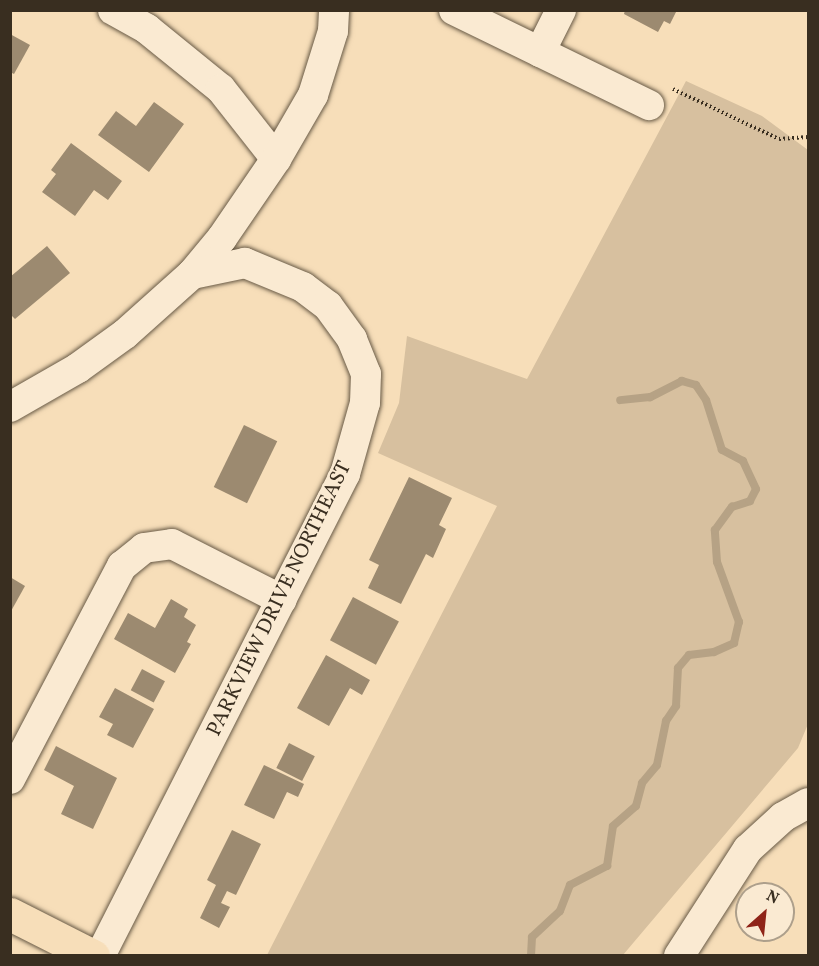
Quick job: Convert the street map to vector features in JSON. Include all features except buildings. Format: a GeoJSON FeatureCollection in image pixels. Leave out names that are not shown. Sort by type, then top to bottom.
{"type":"FeatureCollection","features":[{"type":"Feature","properties":{"kind":"main road"},"geometry":{"type":"LineString","coordinates":[[10,914],[93,956]]}},
{"type":"Feature","properties":{"kind":"street"},"geometry":{"type":"LineString","coordinates":[[112,10],[147,29],[221,89],[276,159]]}},
{"type":"Feature","properties":{"kind":"street"},"geometry":{"type":"LineString","coordinates":[[10,407],[78,368],[125,334],[192,274],[222,238],[276,159],[313,95],[333,31],[334,10]]}},
{"type":"Feature","properties":{"kind":"street"},"geometry":{"type":"LineString","coordinates":[[454,10],[540,52],[661,97]]}},
{"type":"Feature","properties":{"kind":"street"},"geometry":{"type":"LineString","coordinates":[[540,52],[561,10]]}},
{"type":"Feature","properties":{"kind":"street","name":"PARKVIEW DRIVE NORTHEAST"},"geometry":{"type":"LineString","coordinates":[[100,956],[282,600],[353,454],[365,403],[366,374],[346,330],[328,306],[303,287],[245,262],[192,274]]}},
{"type":"Feature","properties":{"kind":"street"},"geometry":{"type":"LineString","coordinates":[[10,779],[122,566],[144,548],[172,544],[282,600]]}},
{"type":"Feature","properties":{"kind":"street"},"geometry":{"type":"LineString","coordinates":[[679,956],[748,849],[783,817],[808,802]]}},
{"type":"Feature","properties":{"kind":"path"},"geometry":{"type":"LineString","coordinates":[[661,97],[779,139],[808,136]]}},
{"type":"Feature","properties":{"kind":"shaded area"},"geometry":{"type":"Polygon","coordinates":[[[686,81],[762,116],[808,150],[808,724],[798,748],[623,955],[267,955],[497,506],[378,453],[399,403],[407,336],[527,379],[686,81]]]}},
{"type":"Feature","properties":{"kind":"waterway"},"geometry":{"type":"LineString","coordinates":[[531,956],[532,937],[560,911],[570,885],[607,866],[613,826],[636,806],[642,783],[657,765],[666,721],[676,706],[678,668],[689,655],[714,652],[734,643],[739,622],[717,562],[715,530],[732,507],[750,501],[756,489],[743,461],[722,450],[706,400],[696,385],[682,381],[650,397],[620,400]]}}]}
